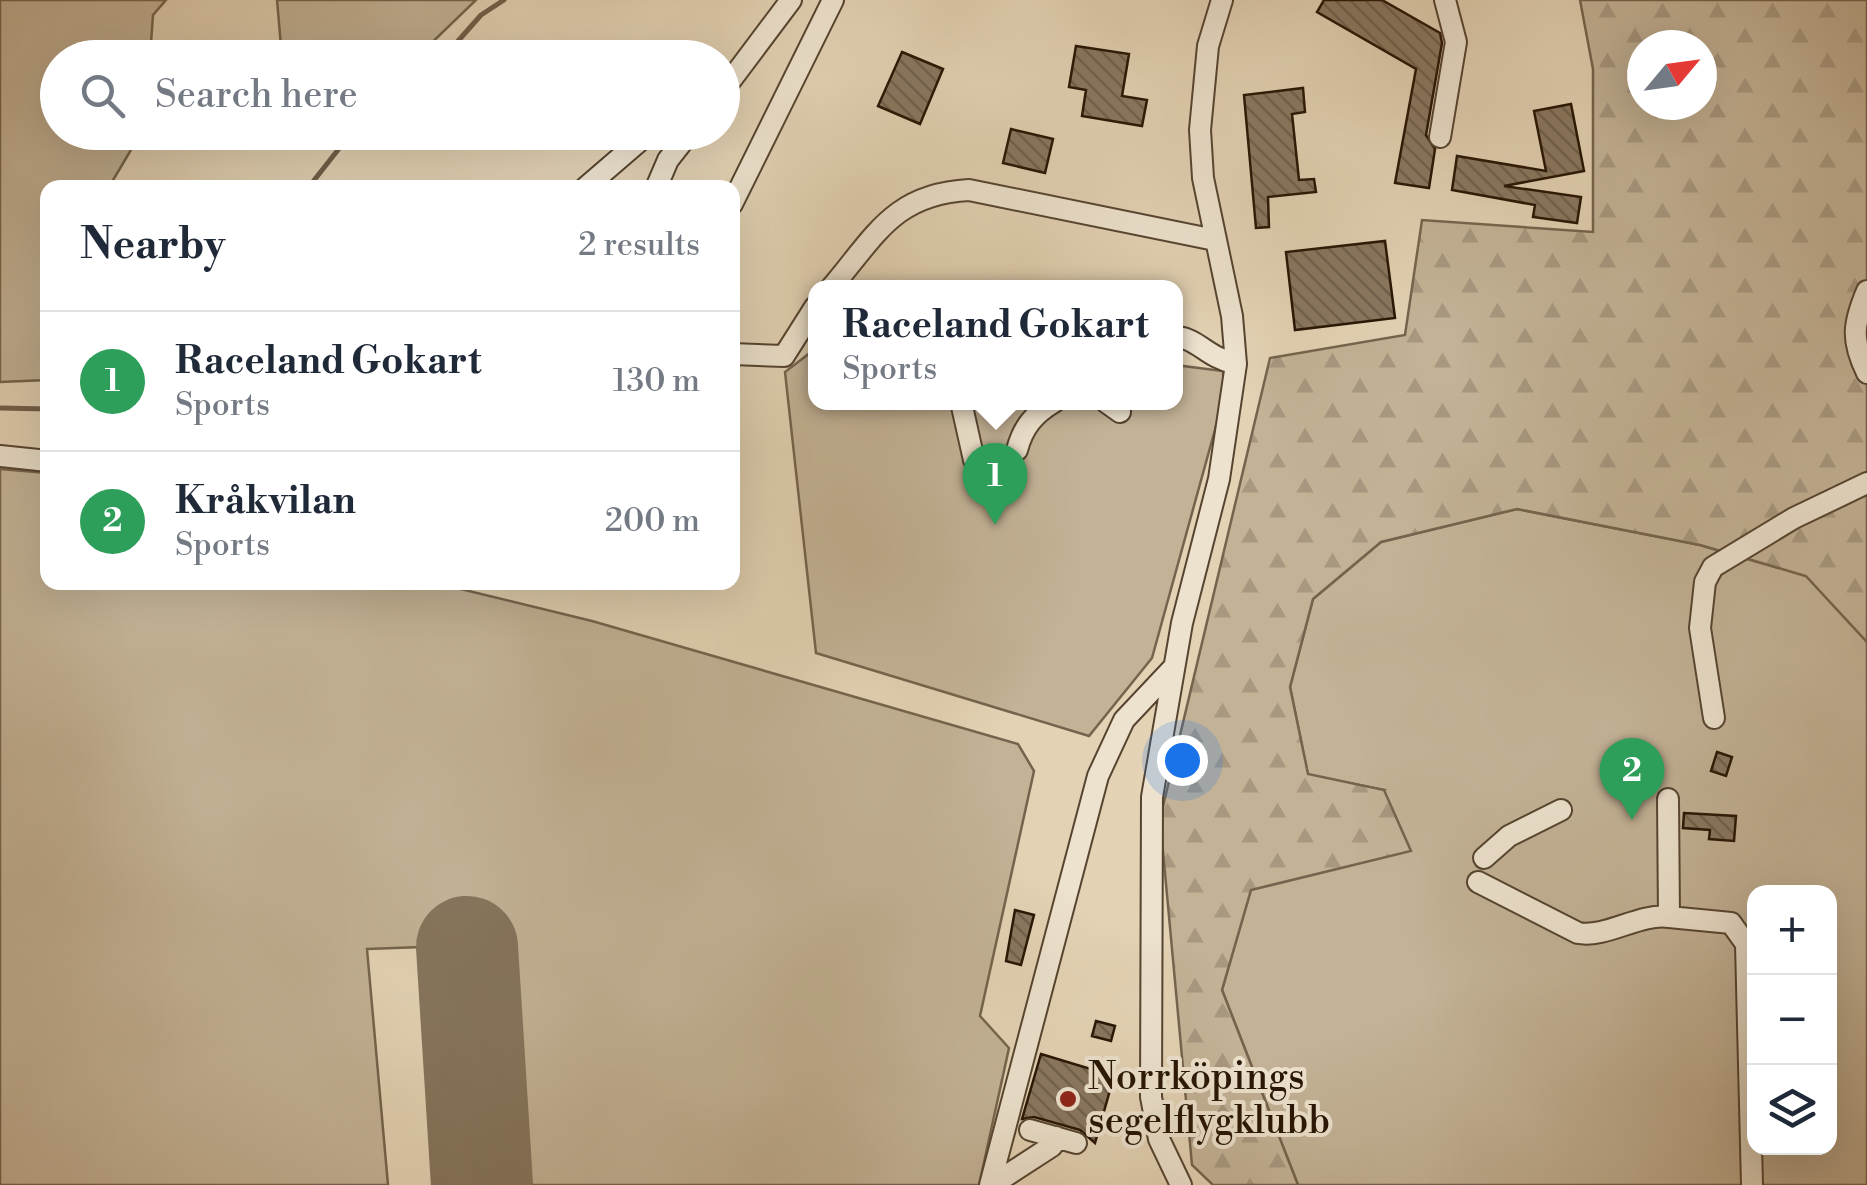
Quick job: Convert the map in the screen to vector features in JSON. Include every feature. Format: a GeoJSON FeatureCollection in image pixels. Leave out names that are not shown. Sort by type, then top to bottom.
{"type":"FeatureCollection","features":[{"type":"Feature","properties":{"kind":"street"},"geometry":{"type":"LineString","coordinates":[[740,188],[833,0]]}},
{"type":"Feature","properties":{"kind":"street"},"geometry":{"type":"LineString","coordinates":[[1182,1185],[1158,1138],[1150,1097],[1152,797],[1174,666],[1219,480],[1236,364],[1232,316],[1203,178],[1200,130],[1208,46],[1222,0]]}},
{"type":"Feature","properties":{"kind":"street"},"geometry":{"type":"LineString","coordinates":[[1440,137],[1456,42],[1446,0]]}},
{"type":"Feature","properties":{"kind":"street"},"geometry":{"type":"LineString","coordinates":[[740,52],[790,1]]}},
{"type":"Feature","properties":{"kind":"street"},"geometry":{"type":"LineString","coordinates":[[740,68],[790,1]]}},
{"type":"Feature","properties":{"kind":"street"},"geometry":{"type":"LineString","coordinates":[[594,180],[629,150]]}},
{"type":"Feature","properties":{"kind":"street"},"geometry":{"type":"LineString","coordinates":[[659,180],[676,150]]}},
{"type":"Feature","properties":{"kind":"street"},"geometry":{"type":"LineString","coordinates":[[838,280],[908,204],[938,192],[970,190],[1215,240]]}},
{"type":"Feature","properties":{"kind":"street"},"geometry":{"type":"LineString","coordinates":[[1867,291],[1853,325],[1855,348],[1867,373]]}},
{"type":"Feature","properties":{"kind":"street"},"geometry":{"type":"LineString","coordinates":[[740,354],[784,356],[808,319]]}},
{"type":"Feature","properties":{"kind":"street"},"geometry":{"type":"LineString","coordinates":[[1183,337],[1212,359],[1236,364]]}},
{"type":"Feature","properties":{"kind":"street"},"geometry":{"type":"LineString","coordinates":[[963,410],[974,460]]}},
{"type":"Feature","properties":{"kind":"street"},"geometry":{"type":"LineString","coordinates":[[1018,450],[1021,435],[1041,410]]}},
{"type":"Feature","properties":{"kind":"street"},"geometry":{"type":"LineString","coordinates":[[0,456],[40,459]]}},
{"type":"Feature","properties":{"kind":"street"},"geometry":{"type":"LineString","coordinates":[[1714,718],[1700,628],[1705,582],[1713,567],[1794,518],[1867,483]]}},
{"type":"Feature","properties":{"kind":"street"},"geometry":{"type":"LineString","coordinates":[[991,1185],[1098,776],[1124,720],[1174,666]]}},
{"type":"Feature","properties":{"kind":"street"},"geometry":{"type":"LineString","coordinates":[[1668,799],[1670,916]]}},
{"type":"Feature","properties":{"kind":"street"},"geometry":{"type":"LineString","coordinates":[[1484,858],[1508,836],[1561,810]]}},
{"type":"Feature","properties":{"kind":"street"},"geometry":{"type":"LineString","coordinates":[[1478,882],[1578,933],[1592,935],[1604,928],[1670,916],[1732,923],[1746,944],[1752,1185]]}},
{"type":"Feature","properties":{"kind":"street"},"geometry":{"type":"LineString","coordinates":[[991,1185],[1066,1140],[1030,1130]]}},
{"type":"Feature","properties":{"kind":"green space"},"geometry":{"type":"Polygon","coordinates":[[[0,0],[166,0],[153,15],[151,40],[40,40],[40,150],[131,150],[113,180],[40,180],[40,380],[0,382],[0,0]]]}},
{"type":"Feature","properties":{"kind":"green space"},"geometry":{"type":"Polygon","coordinates":[[[277,0],[476,0],[435,40],[280,40],[277,0]]]}},
{"type":"Feature","properties":{"kind":"green space"},"geometry":{"type":"Polygon","coordinates":[[[1580,0],[1867,0],[1867,642],[1806,576],[1700,545],[1517,509],[1381,542],[1313,599],[1290,687],[1308,774],[1384,790],[1411,851],[1251,890],[1222,990],[1298,1185],[1213,1185],[1192,1165],[1160,819],[1270,358],[1405,335],[1422,220],[1593,232],[1593,69],[1580,0]]]}},
{"type":"Feature","properties":{"kind":"green space"},"geometry":{"type":"Polygon","coordinates":[[[808,354],[808,410],[1183,410],[1183,366],[1223,371],[1224,397],[1152,658],[1089,736],[816,653],[785,372],[808,354]]]}},
{"type":"Feature","properties":{"kind":"green space"},"geometry":{"type":"Polygon","coordinates":[[[0,469],[40,472],[40,590],[465,590],[592,621],[1018,744],[1034,771],[980,1016],[1009,1048],[979,1185],[522,1185],[507,944],[367,949],[388,1185],[0,1185],[0,469]]]}},
{"type":"Feature","properties":{"kind":"green space"},"geometry":{"type":"Polygon","coordinates":[[[1517,509],[1700,545],[1806,576],[1867,642],[1867,1185],[1298,1185],[1222,990],[1251,889],[1384,790],[1308,775],[1290,687],[1313,599],[1381,542],[1517,509]]]}},
{"type":"Feature","properties":{"kind":"building"},"geometry":{"type":"Polygon","coordinates":[[[1324,0],[1382,0],[1440,33],[1442,43],[1426,135],[1435,149],[1429,188],[1395,183],[1416,69],[1317,12],[1324,0]]]}},
{"type":"Feature","properties":{"kind":"building"},"geometry":{"type":"Polygon","coordinates":[[[1076,46],[1129,54],[1122,96],[1147,100],[1142,126],[1082,116],[1086,90],[1069,87],[1076,46]]]}},
{"type":"Feature","properties":{"kind":"building"},"geometry":{"type":"Polygon","coordinates":[[[902,52],[943,69],[920,124],[878,106],[902,52]]]}},
{"type":"Feature","properties":{"kind":"building"},"geometry":{"type":"Polygon","coordinates":[[[1303,88],[1305,112],[1292,114],[1299,180],[1314,179],[1316,192],[1268,197],[1269,227],[1256,228],[1244,95],[1303,88]]]}},
{"type":"Feature","properties":{"kind":"building"},"geometry":{"type":"Polygon","coordinates":[[[1571,104],[1584,171],[1504,186],[1581,197],[1577,223],[1533,217],[1535,205],[1452,190],[1457,156],[1546,171],[1534,111],[1571,104]]]}},
{"type":"Feature","properties":{"kind":"building"},"geometry":{"type":"Polygon","coordinates":[[[1011,129],[1053,139],[1045,173],[1003,163],[1011,129]]]}},
{"type":"Feature","properties":{"kind":"building"},"geometry":{"type":"Polygon","coordinates":[[[1385,241],[1395,318],[1295,330],[1286,252],[1385,241]]]}},
{"type":"Feature","properties":{"kind":"building"},"geometry":{"type":"Polygon","coordinates":[[[1717,752],[1732,757],[1726,776],[1711,771],[1717,752]]]}},
{"type":"Feature","properties":{"kind":"building"},"geometry":{"type":"Polygon","coordinates":[[[1684,813],[1736,816],[1734,841],[1709,839],[1710,830],[1683,828],[1684,813]]]}},
{"type":"Feature","properties":{"kind":"building"},"geometry":{"type":"Polygon","coordinates":[[[1015,910],[1034,915],[1021,965],[1006,961],[1015,910]]]}},
{"type":"Feature","properties":{"kind":"building"},"geometry":{"type":"Polygon","coordinates":[[[1096,1021],[1115,1026],[1111,1041],[1092,1036],[1096,1021]]]}},
{"type":"Feature","properties":{"kind":"building","name":"Norrköpings segelflygklubb"},"geometry":{"type":"Polygon","coordinates":[[[1041,1054],[1114,1076],[1095,1143],[1080,1130],[1034,1117],[1022,1119],[1041,1054]]]}},
{"type":"Feature","properties":{"kind":"waterway"},"geometry":{"type":"LineString","coordinates":[[459,40],[481,15],[504,0]]}},
{"type":"Feature","properties":{"kind":"waterway"},"geometry":{"type":"LineString","coordinates":[[314,180],[338,150]]}},
{"type":"Feature","properties":{"kind":"waterway"},"geometry":{"type":"LineString","coordinates":[[0,408],[40,409]]}},
{"type":"Feature","properties":{"kind":"runway"},"geometry":{"type":"LineString","coordinates":[[467,947],[482,1185]]}},
{"type":"Feature","properties":{"kind":"place","name":"Raceland Gokart"},"geometry":{"type":"Point","coordinates":[995,525]}},
{"type":"Feature","properties":{"kind":"place","name":"Kråkvilan"},"geometry":{"type":"Point","coordinates":[1632,820]}},
{"type":"Feature","properties":{"kind":"place","name":"Norrköpings segelflygklubb"},"geometry":{"type":"Point","coordinates":[1068,1099]}}]}
